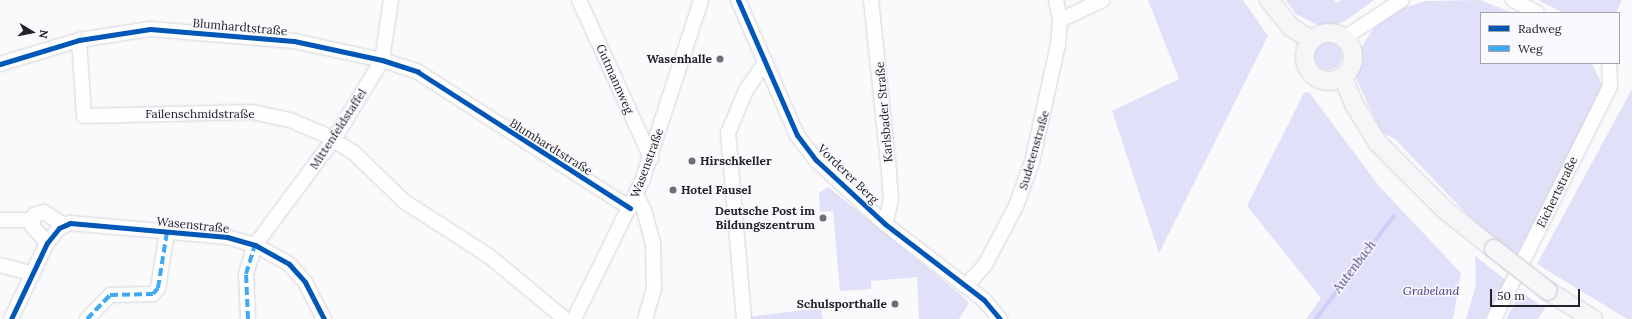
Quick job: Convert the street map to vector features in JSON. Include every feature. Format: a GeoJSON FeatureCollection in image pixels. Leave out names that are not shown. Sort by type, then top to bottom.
{"type":"FeatureCollection","features":[{"type":"Feature","properties":{"kind":"main road"},"geometry":{"type":"LineString","coordinates":[[1269,0],[1292,28],[1312,40]]}},
{"type":"Feature","properties":{"kind":"main road"},"geometry":{"type":"LineString","coordinates":[[1343,77],[1322,80],[1311,72],[1305,60],[1312,40],[1324,33],[1344,38],[1353,58],[1343,77],[1354,104],[1378,143],[1445,210],[1548,291],[1594,319]]}},
{"type":"Feature","properties":{"kind":"street","name":"Mittenfeldstaffel"},"geometry":{"type":"LineString","coordinates":[[255,244],[334,139],[382,60],[391,0]]}},
{"type":"Feature","properties":{"kind":"street","name":"Gutmannweg"},"geometry":{"type":"LineString","coordinates":[[579,0],[651,158]]}},
{"type":"Feature","properties":{"kind":"street","name":"Wasenstraße"},"geometry":{"type":"LineString","coordinates":[[574,319],[630,208],[651,158],[701,0]]}},
{"type":"Feature","properties":{"kind":"street","name":"Vorderer Berg"},"geometry":{"type":"LineString","coordinates":[[738,0],[797,135],[811,154],[885,224],[966,286],[1000,319]]}},
{"type":"Feature","properties":{"kind":"street","name":"Karlsbader Straße"},"geometry":{"type":"LineString","coordinates":[[872,0],[890,172],[891,199],[885,224]]}},
{"type":"Feature","properties":{"kind":"street","name":"Sudetenstraße"},"geometry":{"type":"LineString","coordinates":[[966,286],[984,265],[1016,206],[1032,162],[1051,88],[1060,20],[1056,0]]}},
{"type":"Feature","properties":{"kind":"street"},"geometry":{"type":"LineString","coordinates":[[1060,20],[1103,0]]}},
{"type":"Feature","properties":{"kind":"street"},"geometry":{"type":"LineString","coordinates":[[1344,38],[1402,0]]}},
{"type":"Feature","properties":{"kind":"street"},"geometry":{"type":"LineString","coordinates":[[1513,0],[1534,12]]}},
{"type":"Feature","properties":{"kind":"street","name":"Blumhardtstraße"},"geometry":{"type":"LineString","coordinates":[[0,64],[79,40],[150,29],[294,42],[382,60],[418,72],[630,208]]}},
{"type":"Feature","properties":{"kind":"street","name":"Failenschmidstraße"},"geometry":{"type":"LineString","coordinates":[[79,40],[84,116],[252,112],[290,120],[334,139],[353,152],[405,202],[489,256],[565,319]]}},
{"type":"Feature","properties":{"kind":"street"},"geometry":{"type":"LineString","coordinates":[[744,319],[728,133],[746,90],[765,63]]}},
{"type":"Feature","properties":{"kind":"street","name":"Eichertstraße"},"geometry":{"type":"LineString","coordinates":[[1494,319],[1610,86],[1609,64]]}},
{"type":"Feature","properties":{"kind":"street"},"geometry":{"type":"LineString","coordinates":[[636,195],[645,213],[653,243],[654,288],[645,319]]}},
{"type":"Feature","properties":{"kind":"street","name":"Wasenstraße"},"geometry":{"type":"LineString","coordinates":[[32,220],[34,215],[44,212],[64,225],[227,237],[255,244],[289,264],[305,282],[324,319]]}},
{"type":"Feature","properties":{"kind":"street"},"geometry":{"type":"LineString","coordinates":[[0,220],[32,220],[35,231],[50,239]]}},
{"type":"Feature","properties":{"kind":"street"},"geometry":{"type":"LineString","coordinates":[[11,319],[50,239],[64,225]]}},
{"type":"Feature","properties":{"kind":"street","name":"Wasenstraße"},"geometry":{"type":"LineString","coordinates":[[87,319],[110,295],[153,294],[158,288],[167,232]]}},
{"type":"Feature","properties":{"kind":"street"},"geometry":{"type":"LineString","coordinates":[[248,319],[246,274],[255,244]]}},
{"type":"Feature","properties":{"kind":"street"},"geometry":{"type":"LineString","coordinates":[[0,265],[33,274]]}},
{"type":"Feature","properties":{"kind":"green space"},"geometry":{"type":"Polygon","coordinates":[[[1148,0],[1243,0],[1268,36],[1159,253],[1112,111],[1179,79],[1148,0]]]}},
{"type":"Feature","properties":{"kind":"green space"},"geometry":{"type":"Polygon","coordinates":[[[1286,0],[1334,0],[1336,3],[1342,0],[1374,0],[1345,21],[1325,29],[1296,14],[1286,0]]]}},
{"type":"Feature","properties":{"kind":"green space"},"geometry":{"type":"Polygon","coordinates":[[[1480,0],[1510,12],[1480,12],[1480,64],[1592,64],[1602,85],[1594,110],[1517,254],[1476,224],[1395,139],[1381,132],[1356,78],[1361,48],[1373,29],[1397,10],[1426,1],[1480,0]]]}},
{"type":"Feature","properties":{"kind":"green space"},"geometry":{"type":"Polygon","coordinates":[[[1538,0],[1622,0],[1616,12],[1561,12],[1538,0]]]}},
{"type":"Feature","properties":{"kind":"green space"},"geometry":{"type":"Polygon","coordinates":[[[1328,42],[1338,46],[1342,56],[1338,66],[1328,70],[1318,66],[1314,56],[1318,46],[1328,42]]]}},
{"type":"Feature","properties":{"kind":"green space"},"geometry":{"type":"Polygon","coordinates":[[[1632,89],[1632,319],[1627,319],[1537,264],[1632,89]]]}},
{"type":"Feature","properties":{"kind":"green space","name":"Grabeland"},"geometry":{"type":"Polygon","coordinates":[[[1309,92],[1379,186],[1461,273],[1453,319],[1306,319],[1321,298],[1247,206],[1304,93],[1309,92]]]}},
{"type":"Feature","properties":{"kind":"green space"},"geometry":{"type":"Polygon","coordinates":[[[828,187],[960,294],[969,303],[959,319],[919,319],[917,277],[871,281],[871,289],[840,291],[833,211],[820,212],[819,193],[828,187]]]}},
{"type":"Feature","properties":{"kind":"green space"},"geometry":{"type":"Polygon","coordinates":[[[1475,256],[1506,280],[1485,319],[1466,319],[1476,285],[1475,256]]]}},
{"type":"Feature","properties":{"kind":"green space"},"geometry":{"type":"Polygon","coordinates":[[[1521,292],[1545,308],[1538,319],[1506,319],[1521,292]]]}},
{"type":"Feature","properties":{"kind":"green space"},"geometry":{"type":"Polygon","coordinates":[[[821,308],[823,319],[748,319],[748,317],[821,308]]]}},
{"type":"Feature","properties":{"kind":"waterway","name":"Autenbach"},"geometry":{"type":"LineString","coordinates":[[1316,319],[1394,216]]}},
{"type":"Feature","properties":{"kind":"marked path"},"geometry":{"type":"LineString","coordinates":[[87,319],[110,295],[153,294],[158,288],[167,232]]}},
{"type":"Feature","properties":{"kind":"marked path"},"geometry":{"type":"LineString","coordinates":[[248,319],[246,274],[255,245]]}},
{"type":"Feature","properties":{"kind":"cycle path"},"geometry":{"type":"LineString","coordinates":[[738,0],[797,135],[816,160],[885,224],[984,300],[1000,319]]}},
{"type":"Feature","properties":{"kind":"cycle path"},"geometry":{"type":"LineString","coordinates":[[0,64],[79,40],[150,29],[294,41],[382,60],[418,72],[630,208]]}},
{"type":"Feature","properties":{"kind":"cycle path"},"geometry":{"type":"LineString","coordinates":[[11,319],[47,243],[59,228],[70,223],[227,237],[255,245],[289,264],[305,282],[324,319]]}},
{"type":"Feature","properties":{"kind":"place","name":"Wasenhalle"},"geometry":{"type":"Point","coordinates":[720,59]}},
{"type":"Feature","properties":{"kind":"place","name":"Hirschkeller"},"geometry":{"type":"Point","coordinates":[692,161]}},
{"type":"Feature","properties":{"kind":"place","name":"Hotel Fausel"},"geometry":{"type":"Point","coordinates":[673,190]}},
{"type":"Feature","properties":{"kind":"place","name":"Deutsche Post im Bildungszentrum"},"geometry":{"type":"Point","coordinates":[823,218]}},
{"type":"Feature","properties":{"kind":"place","name":"Schulsporthalle"},"geometry":{"type":"Point","coordinates":[895,304]}}]}
